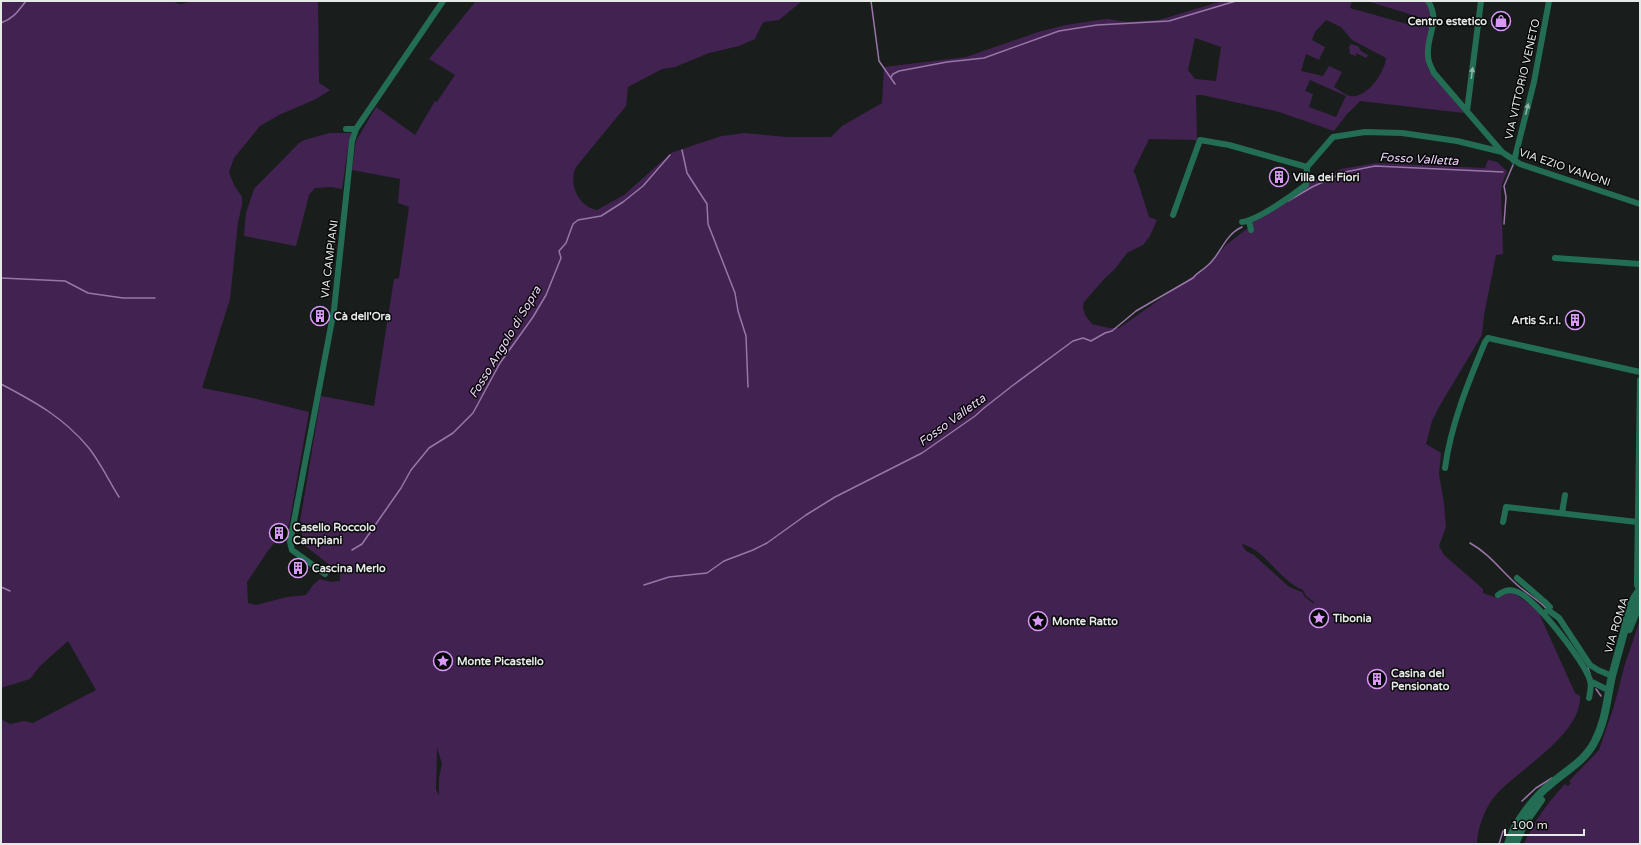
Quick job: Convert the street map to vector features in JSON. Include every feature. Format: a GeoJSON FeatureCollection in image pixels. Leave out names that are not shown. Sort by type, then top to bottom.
{"type":"FeatureCollection","features":[{"type":"Feature","properties":{"kind":"street","name":"VIA CAMPIANI"},"geometry":{"type":"LineString","coordinates":[[325,574],[292,550],[290,542],[334,310],[351,152],[356,129],[443,1]]}},
{"type":"Feature","properties":{"kind":"street"},"geometry":{"type":"LineString","coordinates":[[1437,1],[1430,3],[1434,14],[1434,25],[1428,46],[1429,64],[1434,73],[1502,152]]}},
{"type":"Feature","properties":{"kind":"street"},"geometry":{"type":"LineString","coordinates":[[1467,111],[1481,1]]}},
{"type":"Feature","properties":{"kind":"street","name":"VIA VITTORIO VENETO"},"geometry":{"type":"LineString","coordinates":[[1514,161],[1534,82],[1549,1]]}},
{"type":"Feature","properties":{"kind":"street"},"geometry":{"type":"LineString","coordinates":[[1251,230],[1246,222],[1291,196],[1306,185],[1307,167],[1330,140],[1336,136],[1338,128]]}},
{"type":"Feature","properties":{"kind":"street"},"geometry":{"type":"LineString","coordinates":[[346,129],[356,129]]}},
{"type":"Feature","properties":{"kind":"street","name":"VIA EZIO VANONI"},"geometry":{"type":"LineString","coordinates":[[1336,136],[1366,132],[1402,133],[1457,141],[1502,152],[1514,161],[1640,204]]}},
{"type":"Feature","properties":{"kind":"street"},"geometry":{"type":"LineString","coordinates":[[1174,215],[1200,140],[1229,145],[1307,167]]}},
{"type":"Feature","properties":{"kind":"street"},"geometry":{"type":"LineString","coordinates":[[1555,258],[1640,264]]}},
{"type":"Feature","properties":{"kind":"street"},"geometry":{"type":"LineString","coordinates":[[1445,468],[1450,438],[1464,392],[1488,338],[1640,372]]}},
{"type":"Feature","properties":{"kind":"street"},"geometry":{"type":"LineString","coordinates":[[1640,380],[1637,522],[1637,579],[1640,591]]}},
{"type":"Feature","properties":{"kind":"street"},"geometry":{"type":"LineString","coordinates":[[1562,513],[1565,495]]}},
{"type":"Feature","properties":{"kind":"street"},"geometry":{"type":"LineString","coordinates":[[1503,522],[1506,507],[1637,522]]}},
{"type":"Feature","properties":{"kind":"street"},"geometry":{"type":"LineString","coordinates":[[1517,578],[1546,602],[1550,607],[1546,612]]}},
{"type":"Feature","properties":{"kind":"street"},"geometry":{"type":"LineString","coordinates":[[1498,595],[1505,591],[1516,591],[1546,612],[1559,618],[1590,665],[1612,676]]}},
{"type":"Feature","properties":{"kind":"street","name":"VIA ROMA"},"geometry":{"type":"LineString","coordinates":[[1615,667],[1629,611],[1640,591]]}},
{"type":"Feature","properties":{"kind":"street","name":"VIA ROMA"},"geometry":{"type":"LineString","coordinates":[[1508,844],[1517,825],[1534,800],[1552,783],[1581,761],[1595,742],[1604,719],[1612,676],[1640,602]]}},
{"type":"Feature","properties":{"kind":"street"},"geometry":{"type":"LineString","coordinates":[[1546,612],[1593,683],[1610,691]]}},
{"type":"Feature","properties":{"kind":"street"},"geometry":{"type":"LineString","coordinates":[[1589,698],[1593,683]]}},
{"type":"Feature","properties":{"kind":"street","name":"VIA ROMA"},"geometry":{"type":"LineString","coordinates":[[1515,844],[1524,824],[1536,807],[1569,771]]}},
{"type":"Feature","properties":{"kind":"shaded area"},"geometry":{"type":"Polygon","coordinates":[[[1,1],[170,1],[181,4],[191,1],[318,1],[319,83],[330,90],[316,99],[279,115],[260,126],[234,158],[229,172],[234,185],[242,197],[242,205],[238,222],[230,299],[202,388],[253,398],[309,412],[289,525],[267,552],[247,582],[248,603],[256,605],[287,597],[306,595],[313,585],[320,579],[331,582],[340,581],[340,573],[304,545],[300,522],[321,396],[374,406],[394,279],[399,278],[409,207],[398,203],[400,179],[352,170],[356,141],[376,107],[415,135],[435,101],[437,102],[455,75],[429,59],[476,1],[802,1],[779,20],[764,22],[755,39],[739,46],[709,53],[675,67],[662,69],[628,87],[626,106],[576,167],[574,173],[573,180],[576,193],[585,204],[590,208],[597,210],[624,195],[671,153],[722,136],[744,133],[787,137],[831,137],[842,126],[882,103],[884,67],[966,57],[1038,32],[1066,25],[1108,19],[1127,22],[1159,20],[1222,1],[1352,1],[1350,8],[1414,26],[1419,17],[1367,1],[1426,1],[1432,21],[1426,61],[1428,69],[1464,113],[1360,101],[1347,114],[1334,131],[1276,111],[1196,95],[1197,140],[1149,139],[1133,172],[1135,173],[1149,217],[1157,220],[1150,236],[1143,245],[1127,253],[1114,270],[1084,302],[1083,307],[1085,315],[1092,324],[1109,328],[1119,328],[1206,267],[1226,245],[1249,227],[1251,221],[1308,181],[1323,178],[1341,169],[1376,163],[1485,168],[1488,160],[1497,162],[1507,171],[1501,191],[1503,254],[1496,255],[1484,315],[1482,335],[1439,407],[1432,421],[1426,444],[1441,453],[1439,474],[1446,527],[1439,546],[1444,555],[1483,589],[1483,593],[1494,597],[1513,592],[1538,611],[1575,693],[1580,696],[1578,710],[1571,724],[1560,738],[1505,786],[1491,801],[1482,819],[1478,832],[1477,844],[1,844],[1,719],[10,724],[24,721],[33,723],[96,690],[68,641],[40,666],[30,679],[1,688],[1,1]],[[1326,20],[1315,32],[1312,40],[1325,47],[1319,60],[1306,54],[1301,71],[1323,76],[1329,66],[1342,72],[1334,87],[1344,93],[1350,96],[1356,96],[1369,89],[1379,77],[1386,58],[1352,40],[1341,27],[1326,20]],[[1195,38],[1188,70],[1195,79],[1216,81],[1221,47],[1195,38]],[[1310,80],[1305,91],[1313,94],[1309,107],[1336,117],[1346,96],[1310,80]],[[1243,544],[1242,545],[1246,551],[1254,555],[1288,586],[1302,592],[1305,597],[1314,604],[1314,602],[1306,596],[1303,590],[1287,580],[1259,553],[1243,544]],[[437,747],[436,790],[439,795],[439,778],[442,764],[437,747]]]}},
{"type":"Feature","properties":{"kind":"shaded area"},"geometry":{"type":"Polygon","coordinates":[[[1351,44],[1358,46],[1361,51],[1368,55],[1366,58],[1356,53],[1356,56],[1350,54],[1349,47],[1351,44]]]}},
{"type":"Feature","properties":{"kind":"shaded area"},"geometry":{"type":"Polygon","coordinates":[[[330,133],[352,133],[349,141],[342,189],[331,187],[315,188],[309,195],[296,246],[244,236],[246,213],[254,189],[298,144],[304,140],[330,133]]]}},
{"type":"Feature","properties":{"kind":"shaded area"},"geometry":{"type":"Polygon","coordinates":[[[1640,620],[1640,844],[1524,844],[1542,812],[1553,798],[1565,784],[1568,786],[1571,783],[1569,781],[1599,750],[1640,620]]]}},
{"type":"Feature","properties":{"kind":"waterway"},"geometry":{"type":"LineString","coordinates":[[1,23],[13,16],[26,1]]}},
{"type":"Feature","properties":{"kind":"waterway"},"geometry":{"type":"LineString","coordinates":[[871,1],[879,61],[895,84]]}},
{"type":"Feature","properties":{"kind":"waterway"},"geometry":{"type":"LineString","coordinates":[[891,77],[899,71],[947,62],[984,58],[1059,31],[1097,25],[1169,21],[1236,1]]}},
{"type":"Feature","properties":{"kind":"waterway"},"geometry":{"type":"LineString","coordinates":[[682,150],[687,173],[707,204],[708,224],[735,293],[738,311],[746,336],[748,387]]}},
{"type":"Feature","properties":{"kind":"waterway","name":"Fosso Angolo di Sopra"},"geometry":{"type":"LineString","coordinates":[[352,550],[362,544],[401,488],[411,470],[429,448],[453,433],[473,413],[500,363],[533,317],[546,295],[561,258],[559,251],[566,243],[573,224],[578,220],[601,216],[623,202],[643,186],[670,155]]}},
{"type":"Feature","properties":{"kind":"waterway"},"geometry":{"type":"LineString","coordinates":[[1504,224],[1506,197],[1504,186],[1513,165]]}},
{"type":"Feature","properties":{"kind":"waterway","name":"Fosso Valletta"},"geometry":{"type":"LineString","coordinates":[[1288,201],[1312,187],[1345,172],[1375,166],[1503,172]]}},
{"type":"Feature","properties":{"kind":"waterway","name":"Fosso Valletta"},"geometry":{"type":"LineString","coordinates":[[644,585],[669,577],[707,573],[724,561],[767,543],[806,515],[835,497],[922,453],[975,416],[1012,386],[1073,341],[1083,338],[1091,341],[1105,333],[1112,331],[1136,311],[1193,278],[1212,261],[1231,235],[1242,227]]}},
{"type":"Feature","properties":{"kind":"waterway"},"geometry":{"type":"LineString","coordinates":[[1,278],[65,281],[88,293],[123,298],[155,298]]}},
{"type":"Feature","properties":{"kind":"waterway"},"geometry":{"type":"LineString","coordinates":[[1,384],[48,411],[69,427],[96,458],[119,497]]}},
{"type":"Feature","properties":{"kind":"waterway"},"geometry":{"type":"LineString","coordinates":[[1470,543],[1488,556],[1518,586],[1546,608]]}},
{"type":"Feature","properties":{"kind":"waterway"},"geometry":{"type":"LineString","coordinates":[[1,587],[10,591]]}},
{"type":"Feature","properties":{"kind":"waterway"},"geometry":{"type":"LineString","coordinates":[[1588,668],[1590,674]]}},
{"type":"Feature","properties":{"kind":"waterway"},"geometry":{"type":"LineString","coordinates":[[1596,689],[1601,696]]}},
{"type":"Feature","properties":{"kind":"waterway"},"geometry":{"type":"LineString","coordinates":[[1522,801],[1536,788],[1552,778]]}},
{"type":"Feature","properties":{"kind":"waterway"},"geometry":{"type":"LineString","coordinates":[[1499,844],[1503,831]]}},
{"type":"Feature","properties":{"kind":"place","name":"Centro estetico"},"geometry":{"type":"Point","coordinates":[1501,21]}},
{"type":"Feature","properties":{"kind":"place","name":"Villa dei Fiori"},"geometry":{"type":"Point","coordinates":[1279,177]}},
{"type":"Feature","properties":{"kind":"place","name":"Cà dell'Ora"},"geometry":{"type":"Point","coordinates":[320,316]}},
{"type":"Feature","properties":{"kind":"place","name":"Artis S.r.l."},"geometry":{"type":"Point","coordinates":[1575,320]}},
{"type":"Feature","properties":{"kind":"place","name":"Casello Roccolo Campiani"},"geometry":{"type":"Point","coordinates":[279,533]}},
{"type":"Feature","properties":{"kind":"place","name":"Cascina Merlo"},"geometry":{"type":"Point","coordinates":[298,568]}},
{"type":"Feature","properties":{"kind":"place","name":"Tibonia"},"geometry":{"type":"Point","coordinates":[1319,618]}},
{"type":"Feature","properties":{"kind":"place","name":"Monte Ratto"},"geometry":{"type":"Point","coordinates":[1038,621]}},
{"type":"Feature","properties":{"kind":"place","name":"Monte Picastello"},"geometry":{"type":"Point","coordinates":[443,661]}},
{"type":"Feature","properties":{"kind":"place","name":"Casina del Pensionato"},"geometry":{"type":"Point","coordinates":[1377,679]}}]}
